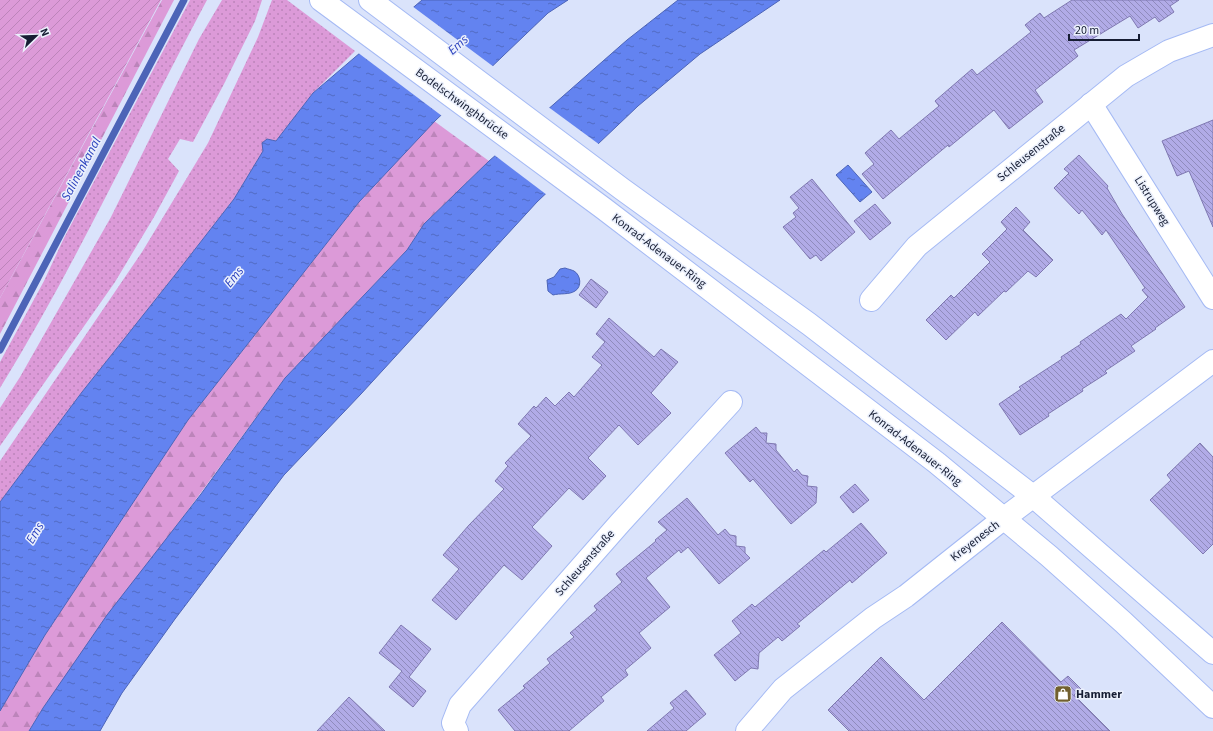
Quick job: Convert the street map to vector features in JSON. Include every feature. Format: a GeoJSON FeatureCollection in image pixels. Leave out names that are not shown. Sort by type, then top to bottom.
{"type":"FeatureCollection","features":[{"type":"Feature","properties":{"kind":"main road","name":"Bodelschwinghbrücke"},"geometry":{"type":"LineString","coordinates":[[321,0],[603,208]]}},
{"type":"Feature","properties":{"kind":"main road"},"geometry":{"type":"LineString","coordinates":[[370,0],[622,189],[809,324],[1034,497],[1213,652]]}},
{"type":"Feature","properties":{"kind":"main road","name":"Schleusenstraße"},"geometry":{"type":"LineString","coordinates":[[872,300],[917,246],[1126,76],[1169,51],[1213,35]]}},
{"type":"Feature","properties":{"kind":"main road","name":"Listrupweg"},"geometry":{"type":"LineString","coordinates":[[1091,104],[1213,298]]}},
{"type":"Feature","properties":{"kind":"main road","name":"Konrad-Adenauer-Ring"},"geometry":{"type":"LineString","coordinates":[[603,208],[937,463],[1049,556],[1118,617],[1213,707]]}},
{"type":"Feature","properties":{"kind":"main road","name":"Kreyenesch"},"geometry":{"type":"LineString","coordinates":[[747,731],[783,689],[873,618],[906,596],[1003,519],[1213,361]]}},
{"type":"Feature","properties":{"kind":"main road","name":"Schleusenstraße"},"geometry":{"type":"LineString","coordinates":[[457,731],[453,723],[460,705],[615,529],[731,402]]}},
{"type":"Feature","properties":{"kind":"green space"},"geometry":{"type":"Polygon","coordinates":[[[0,0],[161,0],[0,298],[0,0]]]}},
{"type":"Feature","properties":{"kind":"green space"},"geometry":{"type":"Polygon","coordinates":[[[162,0],[174,0],[0,334],[0,298],[162,0]]]}},
{"type":"Feature","properties":{"kind":"green space"},"geometry":{"type":"Polygon","coordinates":[[[190,0],[207,0],[55,293],[0,388],[0,362],[44,281],[64,238],[190,0]]]}},
{"type":"Feature","properties":{"kind":"green space"},"geometry":{"type":"Polygon","coordinates":[[[222,0],[262,0],[255,21],[193,142],[180,139],[168,159],[179,171],[154,217],[115,282],[0,446],[0,408],[20,377],[111,217],[199,39],[222,0]]]}},
{"type":"Feature","properties":{"kind":"green space"},"geometry":{"type":"Polygon","coordinates":[[[272,0],[287,0],[355,51],[313,93],[276,141],[267,139],[263,151],[234,199],[82,392],[0,502],[0,461],[142,252],[208,143],[258,37],[272,0]]]}},
{"type":"Feature","properties":{"kind":"green space"},"geometry":{"type":"Polygon","coordinates":[[[434,121],[489,161],[424,224],[407,250],[285,378],[43,708],[29,731],[0,731],[0,711],[45,635],[188,420],[359,202],[434,121]]]}},
{"type":"Feature","properties":{"kind":"water","name":"Ems"},"geometry":{"type":"Polygon","coordinates":[[[422,0],[568,0],[548,13],[435,121],[359,202],[188,420],[45,635],[0,711],[0,502],[82,392],[234,199],[263,151],[262,143],[267,139],[276,141],[313,93],[422,0]]]}},
{"type":"Feature","properties":{"kind":"water"},"geometry":{"type":"Polygon","coordinates":[[[678,0],[780,0],[700,54],[638,106],[537,202],[361,394],[284,475],[175,619],[122,693],[100,731],[29,731],[43,708],[107,615],[201,494],[285,378],[407,250],[424,224],[489,161],[627,40],[678,0]]]}},
{"type":"Feature","properties":{"kind":"water"},"geometry":{"type":"Polygon","coordinates":[[[848,165],[872,192],[860,202],[836,175],[848,165]]]}},
{"type":"Feature","properties":{"kind":"water"},"geometry":{"type":"Polygon","coordinates":[[[565,268],[578,275],[580,281],[579,287],[573,292],[553,295],[548,291],[547,280],[554,277],[560,269],[565,268]]]}},
{"type":"Feature","properties":{"kind":"pier"},"geometry":{"type":"Polygon","coordinates":[[[412,6],[494,67],[442,116],[357,52],[412,6]]]}},
{"type":"Feature","properties":{"kind":"pier"},"geometry":{"type":"Polygon","coordinates":[[[547,106],[600,145],[547,195],[493,154],[547,106]]]}},
{"type":"Feature","properties":{"kind":"building"},"geometry":{"type":"Polygon","coordinates":[[[1072,0],[1179,0],[1170,6],[1174,12],[1159,22],[1155,17],[1138,28],[1130,16],[1074,50],[1078,56],[1035,90],[1043,102],[1009,129],[994,110],[949,147],[948,145],[883,199],[862,174],[874,164],[865,153],[891,130],[899,139],[939,106],[935,101],[972,69],[977,75],[1031,32],[1025,25],[1040,13],[1044,18],[1072,0]]]}},
{"type":"Feature","properties":{"kind":"building"},"geometry":{"type":"Polygon","coordinates":[[[1213,120],[1213,227],[1189,171],[1177,176],[1162,141],[1213,120]]]}},
{"type":"Feature","properties":{"kind":"building"},"geometry":{"type":"Polygon","coordinates":[[[1079,155],[1108,186],[1107,188],[1122,214],[1185,307],[1131,346],[1135,351],[1105,371],[1107,373],[1082,389],[1083,391],[1020,435],[999,404],[1021,389],[1019,387],[1062,359],[1061,357],[1081,344],[1080,342],[1121,314],[1126,319],[1148,297],[1142,290],[1145,288],[1106,230],[1102,235],[1082,210],[1079,214],[1054,188],[1069,173],[1064,169],[1079,155]]]}},
{"type":"Feature","properties":{"kind":"building"},"geometry":{"type":"Polygon","coordinates":[[[812,179],[855,232],[821,261],[816,255],[810,259],[783,227],[796,217],[793,213],[799,208],[790,197],[812,179]]]}},
{"type":"Feature","properties":{"kind":"building"},"geometry":{"type":"Polygon","coordinates":[[[875,204],[891,223],[870,240],[854,221],[875,204]]]}},
{"type":"Feature","properties":{"kind":"building"},"geometry":{"type":"Polygon","coordinates":[[[1016,207],[1030,222],[1023,230],[1053,260],[1036,277],[1028,271],[978,316],[975,312],[946,340],[926,320],[951,295],[954,298],[990,262],[982,254],[1007,229],[1001,222],[1016,207]]]}},
{"type":"Feature","properties":{"kind":"building"},"geometry":{"type":"Polygon","coordinates":[[[591,279],[608,292],[596,308],[579,295],[591,279]]]}},
{"type":"Feature","properties":{"kind":"building"},"geometry":{"type":"Polygon","coordinates":[[[609,318],[654,357],[661,349],[678,362],[651,393],[671,413],[638,445],[619,425],[588,458],[606,476],[583,500],[569,488],[532,527],[552,546],[522,580],[504,565],[456,620],[432,600],[459,569],[443,555],[469,525],[504,489],[495,481],[508,466],[505,463],[531,436],[518,424],[534,406],[536,408],[546,397],[555,406],[569,392],[574,397],[602,365],[592,357],[605,342],[596,334],[609,318]]]}},
{"type":"Feature","properties":{"kind":"building"},"geometry":{"type":"Polygon","coordinates":[[[756,427],[761,433],[767,433],[766,443],[776,444],[776,450],[794,472],[797,469],[802,475],[808,476],[807,486],[817,487],[816,503],[791,524],[753,479],[750,482],[725,453],[756,427]]]}},
{"type":"Feature","properties":{"kind":"building"},"geometry":{"type":"Polygon","coordinates":[[[1200,443],[1213,457],[1213,544],[1203,554],[1150,500],[1171,480],[1167,475],[1200,443]]]}},
{"type":"Feature","properties":{"kind":"building"},"geometry":{"type":"Polygon","coordinates":[[[855,484],[869,500],[853,513],[840,497],[855,484]]]}},
{"type":"Feature","properties":{"kind":"building"},"geometry":{"type":"Polygon","coordinates":[[[687,498],[718,535],[725,529],[730,535],[736,536],[736,546],[745,547],[745,553],[750,558],[719,584],[688,547],[681,553],[679,550],[646,578],[670,607],[639,633],[651,648],[625,670],[628,675],[601,697],[604,701],[569,731],[515,731],[498,710],[525,688],[523,686],[550,663],[547,659],[574,637],[570,633],[597,610],[594,606],[622,582],[616,574],[667,530],[658,522],[687,498]]]}},
{"type":"Feature","properties":{"kind":"building"},"geometry":{"type":"Polygon","coordinates":[[[861,523],[887,553],[852,583],[850,580],[797,624],[800,626],[782,641],[778,637],[759,653],[758,669],[751,668],[735,681],[714,655],[741,633],[732,621],[752,604],[755,607],[824,550],[826,552],[861,523]]]}},
{"type":"Feature","properties":{"kind":"building"},"geometry":{"type":"Polygon","coordinates":[[[1002,622],[1061,682],[1068,676],[1081,689],[1074,695],[1110,731],[849,731],[828,710],[881,657],[924,700],[1002,622]]]}},
{"type":"Feature","properties":{"kind":"building"},"geometry":{"type":"Polygon","coordinates":[[[401,625],[431,649],[409,677],[426,691],[413,707],[389,687],[402,671],[379,653],[401,625]]]}},
{"type":"Feature","properties":{"kind":"building"},"geometry":{"type":"Polygon","coordinates":[[[686,690],[706,714],[686,731],[647,731],[674,708],[670,703],[686,690]]]}},
{"type":"Feature","properties":{"kind":"building"},"geometry":{"type":"Polygon","coordinates":[[[349,697],[385,731],[317,731],[349,697]]]}},
{"type":"Feature","properties":{"kind":"waterway","name":"Salinenkanal"},"geometry":{"type":"LineString","coordinates":[[0,350],[184,0]]}},
{"type":"Feature","properties":{"kind":"place","name":"Hammer"},"geometry":{"type":"Point","coordinates":[1063,694]}}]}
